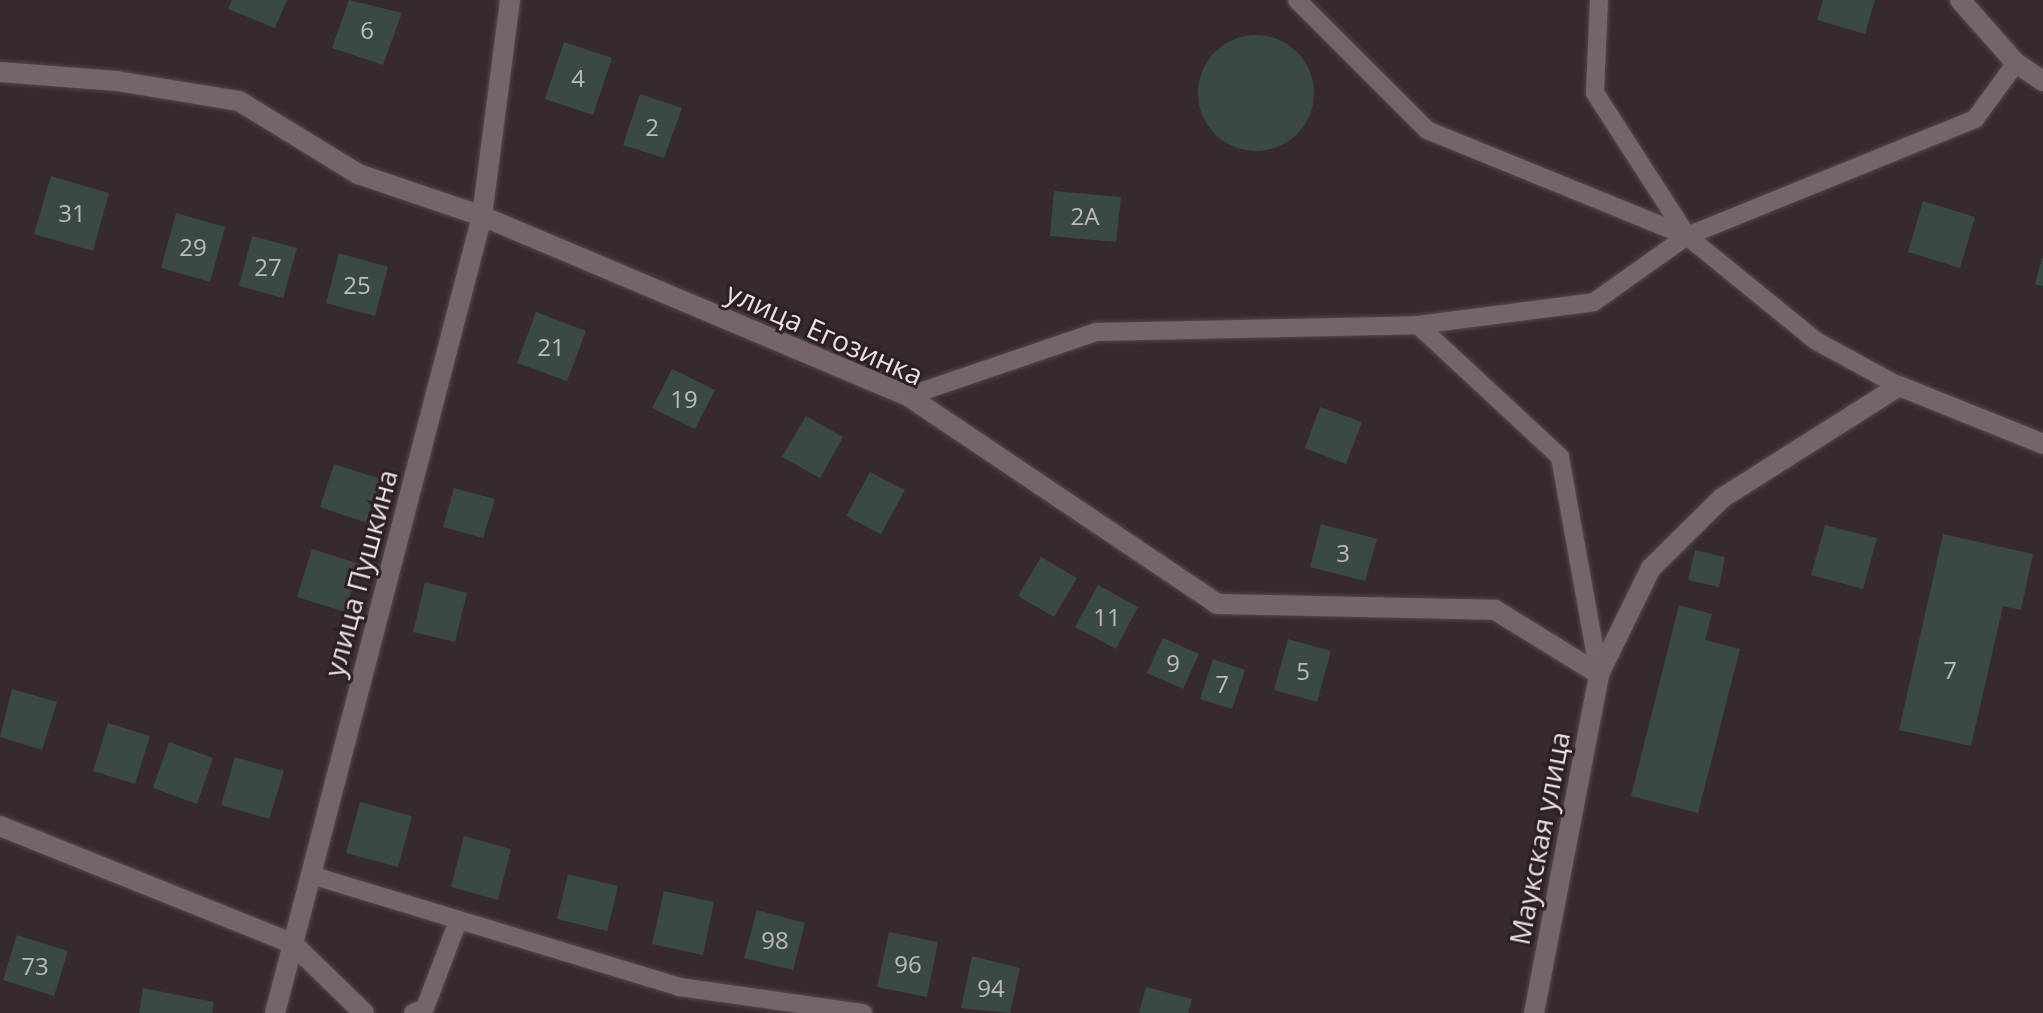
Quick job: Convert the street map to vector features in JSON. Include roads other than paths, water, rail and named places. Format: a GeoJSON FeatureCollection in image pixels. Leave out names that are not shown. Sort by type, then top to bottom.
{"type":"FeatureCollection","features":[{"type":"Feature","properties":{"kind":"street","name":"улица Пушкина"},"geometry":{"type":"LineString","coordinates":[[275,1013],[482,216],[510,0]]}},
{"type":"Feature","properties":{"kind":"street"},"geometry":{"type":"LineString","coordinates":[[1960,0],[2016,63],[2043,81]]}},
{"type":"Feature","properties":{"kind":"street","name":"улица Егозинка"},"geometry":{"type":"LineString","coordinates":[[0,72],[117,81],[239,101],[358,174],[482,216],[908,396],[1217,604],[1495,610],[1599,674]]}},
{"type":"Feature","properties":{"kind":"street"},"geometry":{"type":"LineString","coordinates":[[1899,386],[2043,444]]}},
{"type":"Feature","properties":{"kind":"street","name":"Маукская улица"},"geometry":{"type":"LineString","coordinates":[[1534,1013],[1599,674],[1651,568],[1722,498],[1899,386]]}},
{"type":"Feature","properties":{"kind":"street"},"geometry":{"type":"LineString","coordinates":[[0,826],[293,944],[364,1013]]}},
{"type":"Feature","properties":{"kind":"lane"},"geometry":{"type":"LineString","coordinates":[[1297,0],[1427,130],[1687,236],[1816,341],[1899,386]]}},
{"type":"Feature","properties":{"kind":"lane"},"geometry":{"type":"LineString","coordinates":[[1599,0],[1595,93],[1687,236]]}},
{"type":"Feature","properties":{"kind":"lane"},"geometry":{"type":"LineString","coordinates":[[908,396],[1096,332],[1418,325],[1594,302],[1687,236],[1975,119],[2016,63]]}},
{"type":"Feature","properties":{"kind":"lane"},"geometry":{"type":"LineString","coordinates":[[1418,325],[1560,457],[1599,674]]}},
{"type":"Feature","properties":{"kind":"lane"},"geometry":{"type":"LineString","coordinates":[[311,875],[680,987],[863,1013]]}},
{"type":"Feature","properties":{"kind":"lane"},"geometry":{"type":"LineString","coordinates":[[413,1013],[425,1008],[458,921]]}}]}
